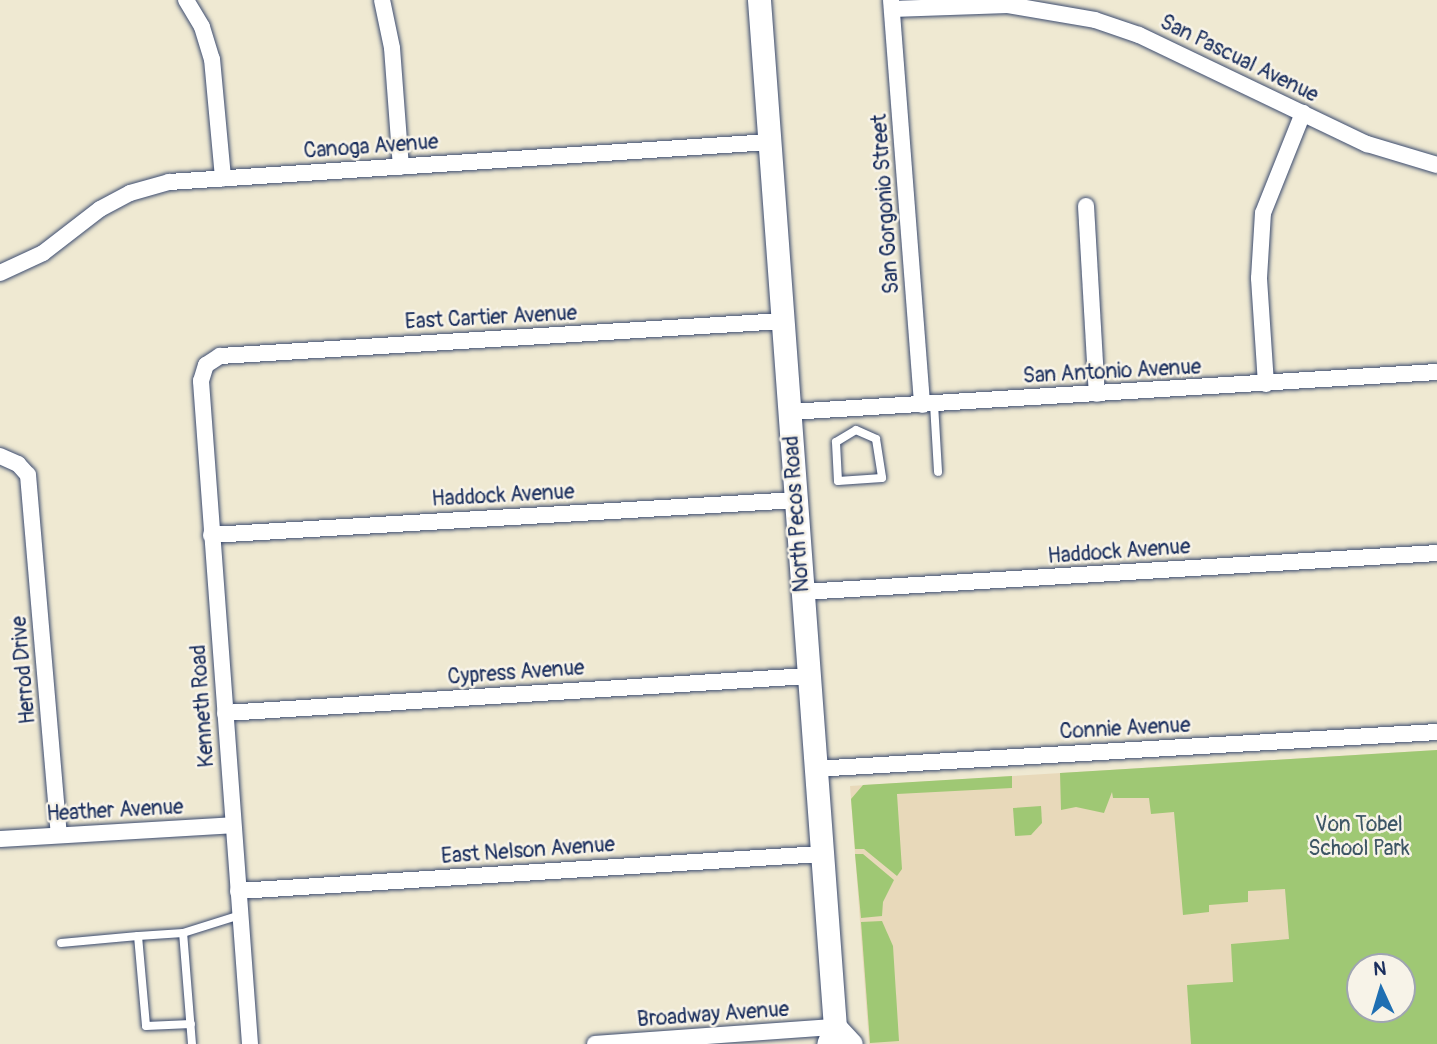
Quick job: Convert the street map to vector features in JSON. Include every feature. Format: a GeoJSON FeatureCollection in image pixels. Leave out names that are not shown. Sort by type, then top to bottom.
{"type":"FeatureCollection","features":[{"type":"Feature","properties":{"kind":"main road","name":"North Pecos Road"},"geometry":{"type":"LineString","coordinates":[[759,0],[797,500],[814,769],[838,1038]]}},
{"type":"Feature","properties":{"kind":"street"},"geometry":{"type":"LineString","coordinates":[[186,0],[202,27],[212,59],[223,178]]}},
{"type":"Feature","properties":{"kind":"street"},"geometry":{"type":"LineString","coordinates":[[382,0],[392,48],[401,167]]}},
{"type":"Feature","properties":{"kind":"street","name":"San Pascual Avenue"},"geometry":{"type":"LineString","coordinates":[[891,4],[1009,5],[1095,20],[1139,35],[1367,144],[1437,165]]}},
{"type":"Feature","properties":{"kind":"street","name":"San Gorgonio Street"},"geometry":{"type":"LineString","coordinates":[[891,4],[928,404]]}},
{"type":"Feature","properties":{"kind":"street"},"geometry":{"type":"LineString","coordinates":[[1266,384],[1259,278],[1263,213],[1303,113]]}},
{"type":"Feature","properties":{"kind":"street","name":"Canoga Avenue"},"geometry":{"type":"LineString","coordinates":[[0,273],[43,253],[100,209],[130,193],[169,182],[769,142]]}},
{"type":"Feature","properties":{"kind":"street"},"geometry":{"type":"LineString","coordinates":[[1086,206],[1097,394]]}},
{"type":"Feature","properties":{"kind":"street","name":"East Cartier Avenue"},"geometry":{"type":"LineString","coordinates":[[206,365],[220,356],[782,321]]}},
{"type":"Feature","properties":{"kind":"street","name":"Kenneth Road"},"geometry":{"type":"LineString","coordinates":[[206,365],[201,381],[250,1044]]}},
{"type":"Feature","properties":{"kind":"street","name":"San Antonio Avenue"},"geometry":{"type":"LineString","coordinates":[[790,412],[1437,372]]}},
{"type":"Feature","properties":{"kind":"street","name":"Herrod Drive"},"geometry":{"type":"LineString","coordinates":[[0,456],[19,464],[28,475],[59,835]]}},
{"type":"Feature","properties":{"kind":"street","name":"Haddock Avenue"},"geometry":{"type":"LineString","coordinates":[[211,535],[797,500]]}},
{"type":"Feature","properties":{"kind":"street","name":"Haddock Avenue"},"geometry":{"type":"LineString","coordinates":[[803,592],[1437,553]]}},
{"type":"Feature","properties":{"kind":"street","name":"Cypress Avenue"},"geometry":{"type":"LineString","coordinates":[[225,713],[809,676]]}},
{"type":"Feature","properties":{"kind":"street","name":"Connie Avenue"},"geometry":{"type":"LineString","coordinates":[[814,769],[1437,732]]}},
{"type":"Feature","properties":{"kind":"street","name":"Heather Avenue"},"geometry":{"type":"LineString","coordinates":[[0,839],[233,825]]}},
{"type":"Feature","properties":{"kind":"street","name":"East Nelson Avenue"},"geometry":{"type":"LineString","coordinates":[[238,891],[821,854]]}},
{"type":"Feature","properties":{"kind":"street","name":"Broadway Avenue"},"geometry":{"type":"LineString","coordinates":[[595,1044],[838,1038]]}},
{"type":"Feature","properties":{"kind":"lane"},"geometry":{"type":"LineString","coordinates":[[928,404],[938,471]]}},
{"type":"Feature","properties":{"kind":"lane"},"geometry":{"type":"LineString","coordinates":[[854,409],[856,430]]}},
{"type":"Feature","properties":{"kind":"lane"},"geometry":{"type":"LineString","coordinates":[[856,430],[876,439],[882,478],[838,481],[836,442],[856,430]]}},
{"type":"Feature","properties":{"kind":"lane"},"geometry":{"type":"LineString","coordinates":[[61,943],[183,933],[240,915]]}},
{"type":"Feature","properties":{"kind":"lane"},"geometry":{"type":"LineString","coordinates":[[183,933],[191,1044]]}},
{"type":"Feature","properties":{"kind":"lane"},"geometry":{"type":"LineString","coordinates":[[138,936],[146,1026],[191,1024]]}},
{"type":"Feature","properties":{"kind":"shaded area"},"geometry":{"type":"Polygon","coordinates":[[[1437,750],[1437,1044],[869,1044],[850,786],[1437,750]]]}},
{"type":"Feature","properties":{"kind":"green space","name":"Von Tobel School Park"},"geometry":{"type":"Polygon","coordinates":[[[1437,750],[1437,1044],[1191,1044],[1187,985],[1233,982],[1231,944],[1289,939],[1285,889],[1248,891],[1248,902],[1209,905],[1209,912],[1183,915],[1174,812],[1151,814],[1149,798],[1113,798],[1112,792],[1104,813],[1076,807],[1061,810],[1060,773],[1437,750]]]}},
{"type":"Feature","properties":{"kind":"green space"},"geometry":{"type":"Polygon","coordinates":[[[1012,776],[1012,788],[897,794],[902,869],[897,876],[864,849],[855,849],[851,799],[863,785],[1012,776]]]}},
{"type":"Feature","properties":{"kind":"green space"},"geometry":{"type":"Polygon","coordinates":[[[1041,806],[1042,823],[1031,835],[1015,836],[1013,808],[1041,806]]]}},
{"type":"Feature","properties":{"kind":"green space"},"geometry":{"type":"Polygon","coordinates":[[[855,854],[863,854],[894,880],[883,902],[882,916],[861,918],[855,854]]]}},
{"type":"Feature","properties":{"kind":"green space"},"geometry":{"type":"Polygon","coordinates":[[[882,921],[893,946],[899,1041],[870,1043],[861,922],[882,921]]]}}]}
